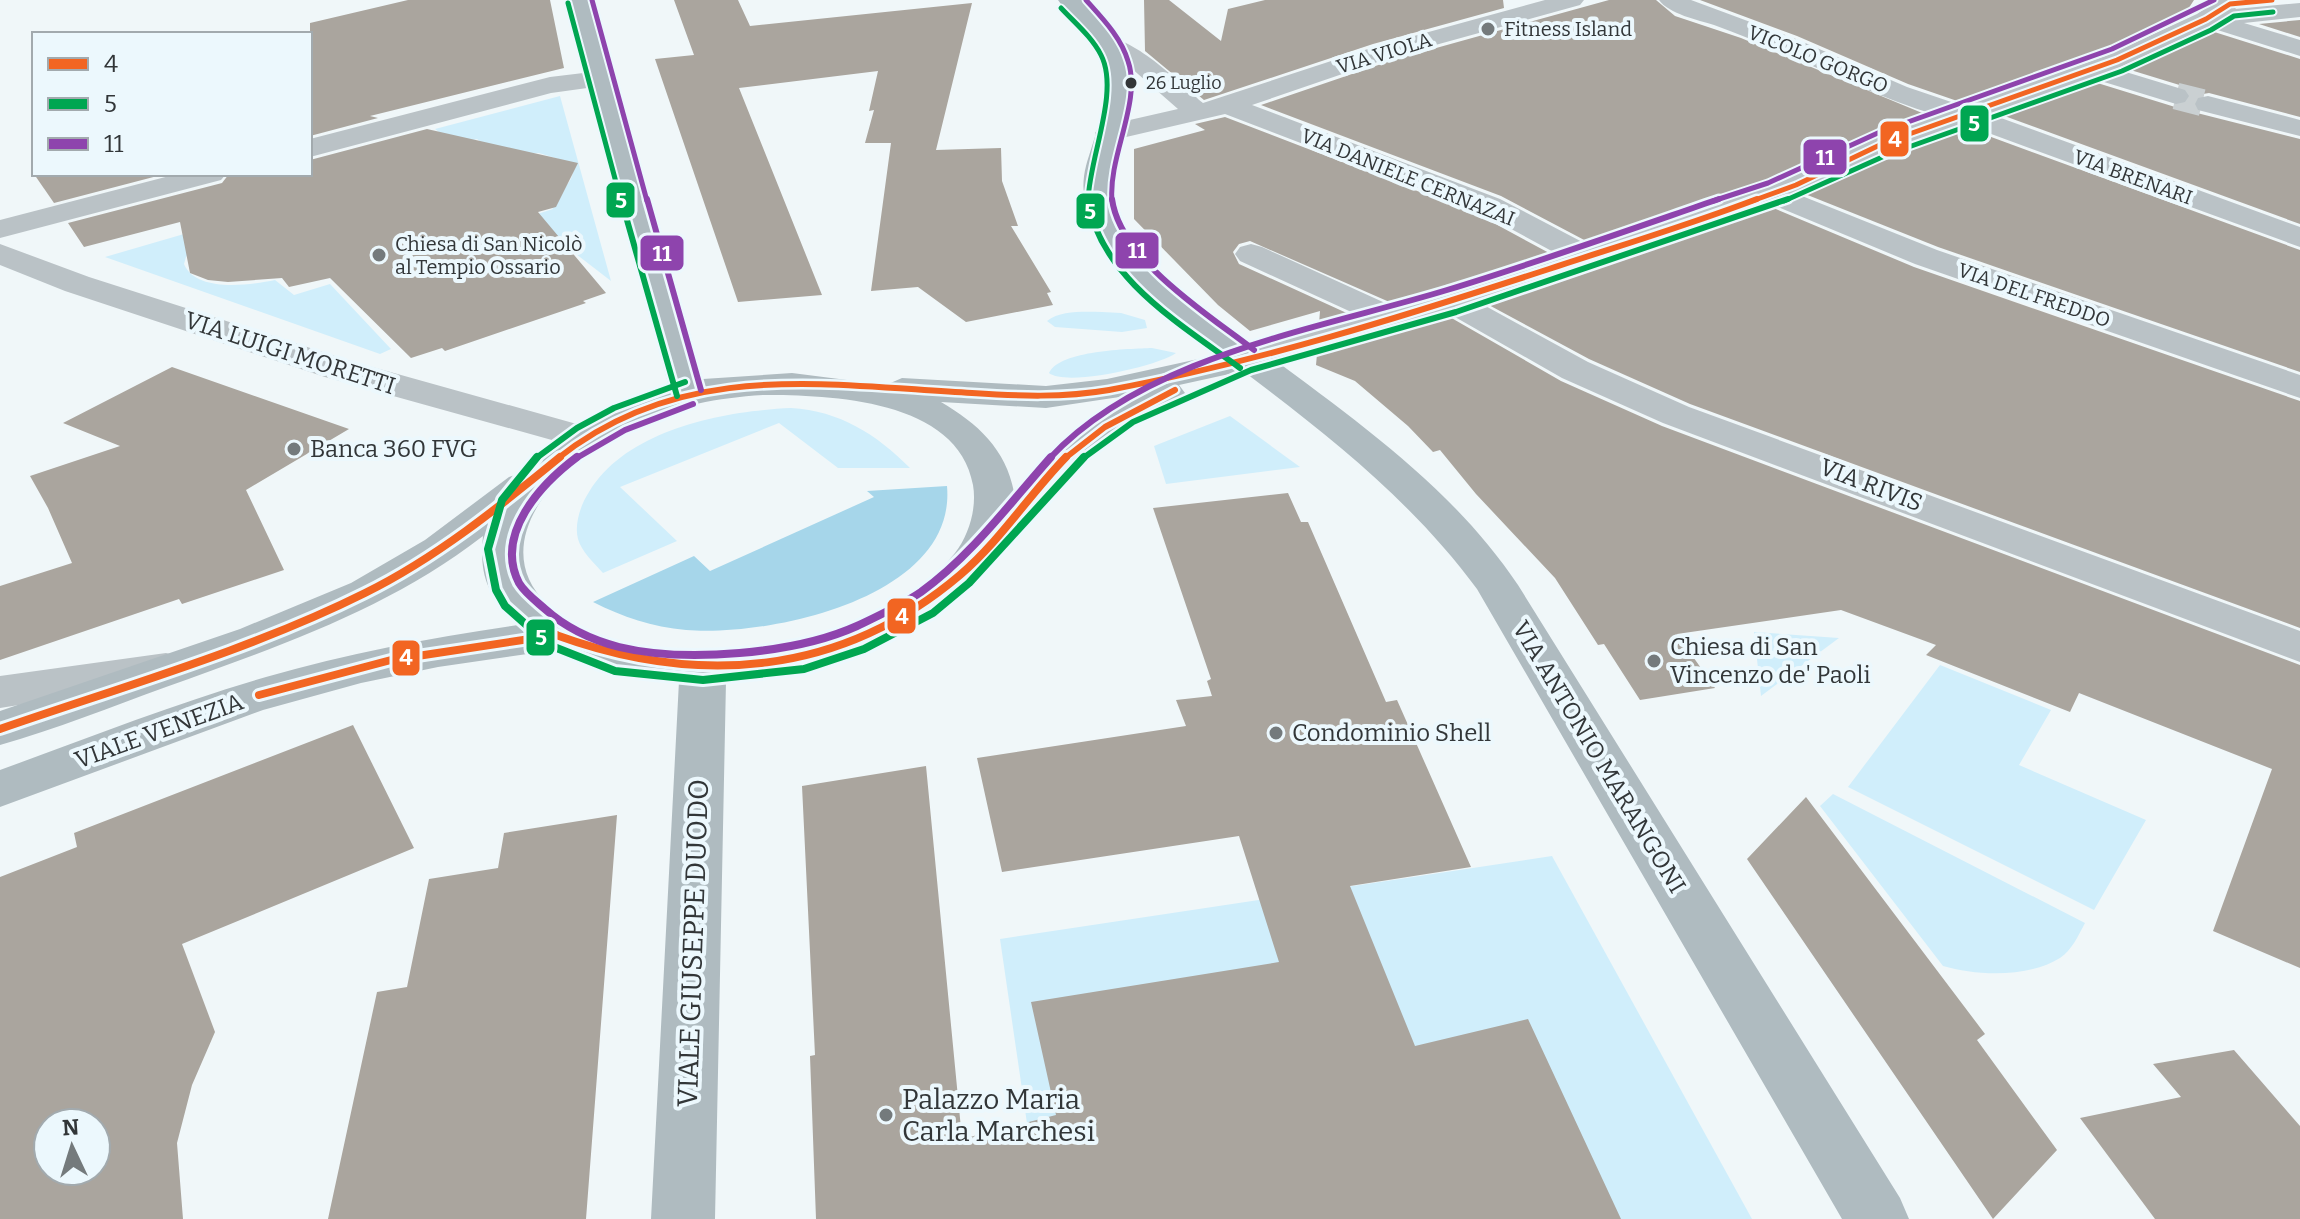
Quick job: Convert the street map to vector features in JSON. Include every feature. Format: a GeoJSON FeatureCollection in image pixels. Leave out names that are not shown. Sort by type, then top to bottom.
{"type":"FeatureCollection","features":[{"type":"Feature","properties":{"kind":"main road"},"geometry":{"type":"LineString","coordinates":[[580,0],[689,393]]}},
{"type":"Feature","properties":{"kind":"main road"},"geometry":{"type":"LineString","coordinates":[[1070,0],[1107,43]]}},
{"type":"Feature","properties":{"kind":"main road","name":"VIA ANTONIO MARANGONI"},"geometry":{"type":"LineString","coordinates":[[1107,43],[1120,72],[1097,182],[1104,222],[1116,242],[1157,285],[1247,359],[1357,439],[1459,536],[1496,585],[1877,1219]]}},
{"type":"Feature","properties":{"kind":"main road"},"geometry":{"type":"LineString","coordinates":[[0,729],[305,620],[366,593],[409,569],[486,517],[584,438],[620,419],[689,393],[763,384],[1046,397],[1107,390],[1247,359]]}},
{"type":"Feature","properties":{"kind":"main road"},"geometry":{"type":"LineString","coordinates":[[543,468],[513,506],[499,552],[507,585],[514,598],[556,635],[617,659],[703,668],[801,657],[859,638],[926,603],[960,575],[1064,459],[1094,434],[1127,412],[1247,359]]}},
{"type":"Feature","properties":{"kind":"main road"},"geometry":{"type":"LineString","coordinates":[[830,385],[876,392],[909,402],[946,420],[973,443],[988,464],[995,491],[995,512],[981,548],[960,575]]}},
{"type":"Feature","properties":{"kind":"main road","name":"VIALE VENEZIA"},"geometry":{"type":"LineString","coordinates":[[0,789],[246,699],[323,677],[431,652],[556,635]]}},
{"type":"Feature","properties":{"kind":"main road","name":"VIALE GIUSEPPE DUODO"},"geometry":{"type":"LineString","coordinates":[[683,1219],[703,668]]}},
{"type":"Feature","properties":{"kind":"street","name":"VIA VIOLA"},"geometry":{"type":"LineString","coordinates":[[1109,133],[1227,105],[1383,52],[1572,0]]}},
{"type":"Feature","properties":{"kind":"street","name":"VICOLO GORGO"},"geometry":{"type":"LineString","coordinates":[[1671,0],[1936,108],[1966,115]]}},
{"type":"Feature","properties":{"kind":"street"},"geometry":{"type":"LineString","coordinates":[[1247,359],[1452,301],[1772,194],[1884,143],[2091,70],[2223,8],[2272,0]]}},
{"type":"Feature","properties":{"kind":"street"},"geometry":{"type":"LineString","coordinates":[[2223,8],[2300,10]]}},
{"type":"Feature","properties":{"kind":"street"},"geometry":{"type":"LineString","coordinates":[[2223,8],[2300,48]]}},
{"type":"Feature","properties":{"kind":"street"},"geometry":{"type":"LineString","coordinates":[[1107,43],[1139,62],[1198,112]]}},
{"type":"Feature","properties":{"kind":"street"},"geometry":{"type":"LineString","coordinates":[[2091,70],[2176,96]]}},
{"type":"Feature","properties":{"kind":"street"},"geometry":{"type":"LineString","coordinates":[[312,147],[550,85],[600,79]]}},
{"type":"Feature","properties":{"kind":"street"},"geometry":{"type":"LineString","coordinates":[[2208,104],[2300,128]]}},
{"type":"Feature","properties":{"kind":"street","name":"VIA DANIELE CERNAZAI"},"geometry":{"type":"LineString","coordinates":[[1227,105],[1489,205],[1585,256]]}},
{"type":"Feature","properties":{"kind":"street","name":"VIA BRENARI"},"geometry":{"type":"LineString","coordinates":[[1966,115],[2300,238]]}},
{"type":"Feature","properties":{"kind":"street"},"geometry":{"type":"LineString","coordinates":[[0,229],[203,176]]}},
{"type":"Feature","properties":{"kind":"street","name":"VIA DEL FREDDO"},"geometry":{"type":"LineString","coordinates":[[1772,194],[1940,262],[2300,387]]}},
{"type":"Feature","properties":{"kind":"street","name":"VIA LUIGI MORETTI"},"geometry":{"type":"LineString","coordinates":[[0,254],[241,338],[470,409],[584,438]]}},
{"type":"Feature","properties":{"kind":"street"},"geometry":{"type":"LineString","coordinates":[[1251,254],[1391,318]]}},
{"type":"Feature","properties":{"kind":"street","name":"VIA RIVIS"},"geometry":{"type":"LineString","coordinates":[[1452,301],[1588,376],[1676,415],[2300,647]]}},
{"type":"Feature","properties":{"kind":"street"},"geometry":{"type":"LineString","coordinates":[[0,692],[177,666]]}},
{"type":"Feature","properties":{"kind":"shaded area"},"geometry":{"type":"Polygon","coordinates":[[[560,96],[611,281],[528,217],[553,209],[544,199],[569,182],[573,172],[568,162],[539,153],[498,155],[477,139],[455,144],[435,129],[560,96]]]}},
{"type":"Feature","properties":{"kind":"shaded area"},"geometry":{"type":"Polygon","coordinates":[[[208,227],[186,257],[184,264],[190,273],[211,283],[225,285],[275,280],[294,295],[330,284],[391,349],[380,354],[105,257],[208,227]]]}},
{"type":"Feature","properties":{"kind":"shaded area"},"geometry":{"type":"Polygon","coordinates":[[[1066,313],[1121,313],[1145,320],[1147,328],[1122,332],[1055,327],[1047,321],[1066,313]]]}},
{"type":"Feature","properties":{"kind":"shaded area"},"geometry":{"type":"Polygon","coordinates":[[[1152,348],[1176,353],[1151,364],[1112,373],[1074,378],[1049,373],[1056,365],[1080,355],[1152,348]]]}},
{"type":"Feature","properties":{"kind":"shaded area"},"geometry":{"type":"Polygon","coordinates":[[[791,408],[825,414],[856,426],[910,468],[838,468],[779,423],[620,487],[677,541],[603,573],[585,553],[577,533],[583,502],[606,470],[627,453],[652,439],[708,419],[791,408]]]}},
{"type":"Feature","properties":{"kind":"shaded area"},"geometry":{"type":"Polygon","coordinates":[[[1230,416],[1300,467],[1166,484],[1154,446],[1230,416]]]}},
{"type":"Feature","properties":{"kind":"shaded area"},"geometry":{"type":"Polygon","coordinates":[[[947,486],[942,525],[922,557],[891,583],[851,603],[808,617],[763,626],[686,630],[638,620],[593,602],[694,556],[710,571],[874,497],[867,491],[947,486]]]}},
{"type":"Feature","properties":{"kind":"shaded area"},"geometry":{"type":"Polygon","coordinates":[[[1754,632],[1839,638],[1761,696],[1754,632]]]}},
{"type":"Feature","properties":{"kind":"shaded area"},"geometry":{"type":"Polygon","coordinates":[[[1940,665],[2051,710],[2019,765],[2146,820],[2094,910],[1848,787],[1940,665]]]}},
{"type":"Feature","properties":{"kind":"shaded area"},"geometry":{"type":"Polygon","coordinates":[[[1833,794],[2085,923],[2068,951],[2060,958],[2033,969],[1987,973],[1943,966],[1820,806],[1833,794]]]}},
{"type":"Feature","properties":{"kind":"shaded area"},"geometry":{"type":"Polygon","coordinates":[[[1552,856],[1752,1219],[1041,1219],[1000,939],[1552,856]]]}},
{"type":"Feature","properties":{"kind":"building"},"geometry":{"type":"Polygon","coordinates":[[[408,0],[550,0],[564,68],[370,116],[378,118],[312,135],[310,23],[408,0]]]}},
{"type":"Feature","properties":{"kind":"building"},"geometry":{"type":"Polygon","coordinates":[[[674,0],[738,0],[750,26],[972,3],[936,150],[1001,148],[1002,181],[1018,226],[1011,226],[1051,292],[1047,293],[1053,305],[966,322],[918,287],[871,291],[891,143],[865,143],[874,110],[869,111],[878,71],[739,88],[822,295],[738,302],[655,59],[694,55],[674,0]]]}},
{"type":"Feature","properties":{"kind":"building"},"geometry":{"type":"Polygon","coordinates":[[[1144,0],[1169,0],[1221,41],[1228,9],[1265,0],[1503,0],[1504,8],[1373,44],[1204,100],[1145,51],[1144,0]]]}},
{"type":"Feature","properties":{"kind":"building"},"geometry":{"type":"Polygon","coordinates":[[[1609,0],[1656,0],[1675,16],[1741,38],[1927,115],[1873,134],[1760,185],[1588,242],[1501,196],[1261,105],[1393,60],[1609,0]]]}},
{"type":"Feature","properties":{"kind":"building"},"geometry":{"type":"Polygon","coordinates":[[[1700,0],[2194,0],[2183,17],[2107,52],[1963,103],[1700,0]]]}},
{"type":"Feature","properties":{"kind":"building"},"geometry":{"type":"Polygon","coordinates":[[[2300,20],[2300,37],[2259,24],[2300,20]]]}},
{"type":"Feature","properties":{"kind":"building"},"geometry":{"type":"Polygon","coordinates":[[[2208,30],[2300,59],[2300,117],[2209,93],[2197,95],[2192,103],[2197,113],[2300,139],[2300,224],[1999,114],[2091,81],[2175,107],[2186,105],[2192,98],[2186,87],[2124,68],[2208,30]]]}},
{"type":"Feature","properties":{"kind":"building"},"geometry":{"type":"Polygon","coordinates":[[[1225,117],[1477,214],[1551,254],[1394,304],[1250,241],[1239,244],[1233,252],[1239,264],[1351,315],[1319,324],[1320,311],[1250,331],[1218,305],[1134,219],[1134,149],[1205,130],[1195,124],[1225,117]]]}},
{"type":"Feature","properties":{"kind":"building"},"geometry":{"type":"Polygon","coordinates":[[[1964,127],[2300,250],[2300,372],[1938,247],[1805,194],[1895,152],[1964,127]]]}},
{"type":"Feature","properties":{"kind":"building","name":"Chiesa di San Nicolò al Tempio Ossario"},"geometry":{"type":"Polygon","coordinates":[[[427,129],[578,163],[556,207],[538,212],[606,293],[583,301],[586,303],[445,351],[442,348],[411,358],[330,278],[289,287],[282,278],[228,282],[208,280],[190,273],[180,222],[84,247],[68,223],[222,183],[227,176],[312,176],[312,159],[427,129]]]}},
{"type":"Feature","properties":{"kind":"building"},"geometry":{"type":"Polygon","coordinates":[[[35,176],[157,176],[54,203],[35,176]]]}},
{"type":"Feature","properties":{"kind":"building"},"geometry":{"type":"Polygon","coordinates":[[[1771,207],[1914,267],[2300,401],[2300,628],[1690,404],[1589,359],[1487,304],[1771,207]]]}},
{"type":"Feature","properties":{"kind":"building"},"geometry":{"type":"Polygon","coordinates":[[[1448,316],[1561,381],[1662,426],[2300,665],[2300,968],[2213,931],[2272,769],[2079,693],[2070,712],[1926,655],[1936,645],[1841,610],[1677,634],[1715,688],[1640,700],[1604,644],[1598,645],[1555,578],[1476,494],[1440,450],[1433,452],[1355,381],[1316,365],[1317,354],[1448,316]]]}},
{"type":"Feature","properties":{"kind":"building"},"geometry":{"type":"Polygon","coordinates":[[[172,367],[349,429],[246,490],[284,570],[182,604],[179,599],[0,660],[0,586],[72,563],[30,476],[120,446],[63,423],[172,367]]]}},
{"type":"Feature","properties":{"kind":"building"},"geometry":{"type":"Polygon","coordinates":[[[1288,493],[1301,522],[1308,522],[1386,702],[1397,700],[1471,867],[1350,886],[1415,1046],[1528,1019],[1621,1219],[816,1219],[810,1056],[815,1055],[802,786],[926,766],[962,1139],[1056,1115],[1031,1002],[1279,962],[1239,836],[1002,872],[977,758],[1186,726],[1176,700],[1212,696],[1207,681],[1211,679],[1153,508],[1288,493]]]}},
{"type":"Feature","properties":{"kind":"building"},"geometry":{"type":"Polygon","coordinates":[[[353,725],[414,848],[182,944],[215,1032],[192,1085],[177,1143],[183,1219],[0,1219],[0,877],[77,847],[74,833],[353,725]]]}},
{"type":"Feature","properties":{"kind":"building"},"geometry":{"type":"Polygon","coordinates":[[[1806,797],[1985,1034],[1977,1040],[2057,1150],[1993,1219],[1747,859],[1806,797]]]}},
{"type":"Feature","properties":{"kind":"building"},"geometry":{"type":"Polygon","coordinates":[[[617,815],[586,1219],[328,1219],[377,992],[407,987],[429,879],[498,868],[504,833],[617,815]]]}},
{"type":"Feature","properties":{"kind":"building"},"geometry":{"type":"Polygon","coordinates":[[[2234,1050],[2300,1126],[2300,1219],[2155,1219],[2080,1118],[2181,1097],[2153,1064],[2234,1050]]]}},
{"type":"Feature","properties":{"kind":"tunnel"},"geometry":{"type":"LineString","coordinates":[[2176,96],[2208,104]]}},
{"type":"Feature","properties":{"kind":"transit line","name":"11"},"geometry":{"type":"LineString","coordinates":[[592,0],[701,390]]}},
{"type":"Feature","properties":{"kind":"transit line","name":"11"},"geometry":{"type":"LineString","coordinates":[[1086,0],[1122,45],[1132,78],[1112,178],[1115,215],[1138,252],[1156,270],[1254,350]]}},
{"type":"Feature","properties":{"kind":"transit line","name":"11"},"geometry":{"type":"LineString","coordinates":[[693,404],[625,430],[590,448],[551,477],[524,512],[511,552],[518,581],[563,625],[619,647],[703,656],[798,645],[854,627],[919,593],[952,566],[1067,440],[1121,402],[1150,387],[1244,347],[1448,290],[1768,183],[1880,132],[2112,49],[2214,0]]}},
{"type":"Feature","properties":{"kind":"transit line","name":"4"},"geometry":{"type":"LineString","coordinates":[[0,729],[256,639],[366,593],[440,549],[486,517],[584,438],[620,419],[689,393],[763,384],[798,384],[1046,397],[1107,390],[1247,359],[1452,301],[1734,208],[1796,185],[1884,143],[2117,60],[2206,19],[2230,4],[2272,0]]}},
{"type":"Feature","properties":{"kind":"transit line","name":"5"},"geometry":{"type":"LineString","coordinates":[[568,3],[581,60],[677,396]]}},
{"type":"Feature","properties":{"kind":"transit line","name":"5"},"geometry":{"type":"LineString","coordinates":[[1061,8],[1093,42],[1106,66],[1109,83],[1107,101],[1092,159],[1088,201],[1093,223],[1103,244],[1118,265],[1156,304],[1240,368]]}},
{"type":"Feature","properties":{"kind":"transit line","name":"5"},"geometry":{"type":"LineString","coordinates":[[685,382],[614,408],[577,428],[534,460],[502,500],[488,549],[496,590],[505,606],[549,645],[615,671],[703,680],[804,669],[864,649],[933,613],[969,583],[1083,458],[1133,422],[1160,409],[1251,370],[1456,312],[1776,205],[1889,154],[2122,71],[2211,30],[2234,16],[2273,12]]}},
{"type":"Feature","properties":{"kind":"transit line","name":"4"},"geometry":{"type":"LineString","coordinates":[[556,635],[629,658],[696,667],[777,661],[818,652],[857,638],[894,621],[961,574],[989,546],[1053,470],[1091,436],[1118,418],[1175,390]]}},
{"type":"Feature","properties":{"kind":"transit line","name":"4"},"geometry":{"type":"LineString","coordinates":[[259,695],[391,660],[556,635]]}},
{"type":"Feature","properties":{"kind":"place","name":"Fitness Island"},"geometry":{"type":"Point","coordinates":[1488,29]}},
{"type":"Feature","properties":{"kind":"place","name":"26 Luglio"},"geometry":{"type":"Point","coordinates":[1131,83]}},
{"type":"Feature","properties":{"kind":"place","name":"Chiesa di San Nicolò al Tempio Ossario"},"geometry":{"type":"Point","coordinates":[379,255]}},
{"type":"Feature","properties":{"kind":"place","name":"Banca 360 FVG"},"geometry":{"type":"Point","coordinates":[294,449]}},
{"type":"Feature","properties":{"kind":"place","name":"Chiesa di San Vincenzo de' Paoli"},"geometry":{"type":"Point","coordinates":[1654,661]}},
{"type":"Feature","properties":{"kind":"place","name":"Condominio Shell"},"geometry":{"type":"Point","coordinates":[1276,733]}},
{"type":"Feature","properties":{"kind":"place","name":"Palazzo Maria Carla Marchesi"},"geometry":{"type":"Point","coordinates":[886,1115]}}]}
